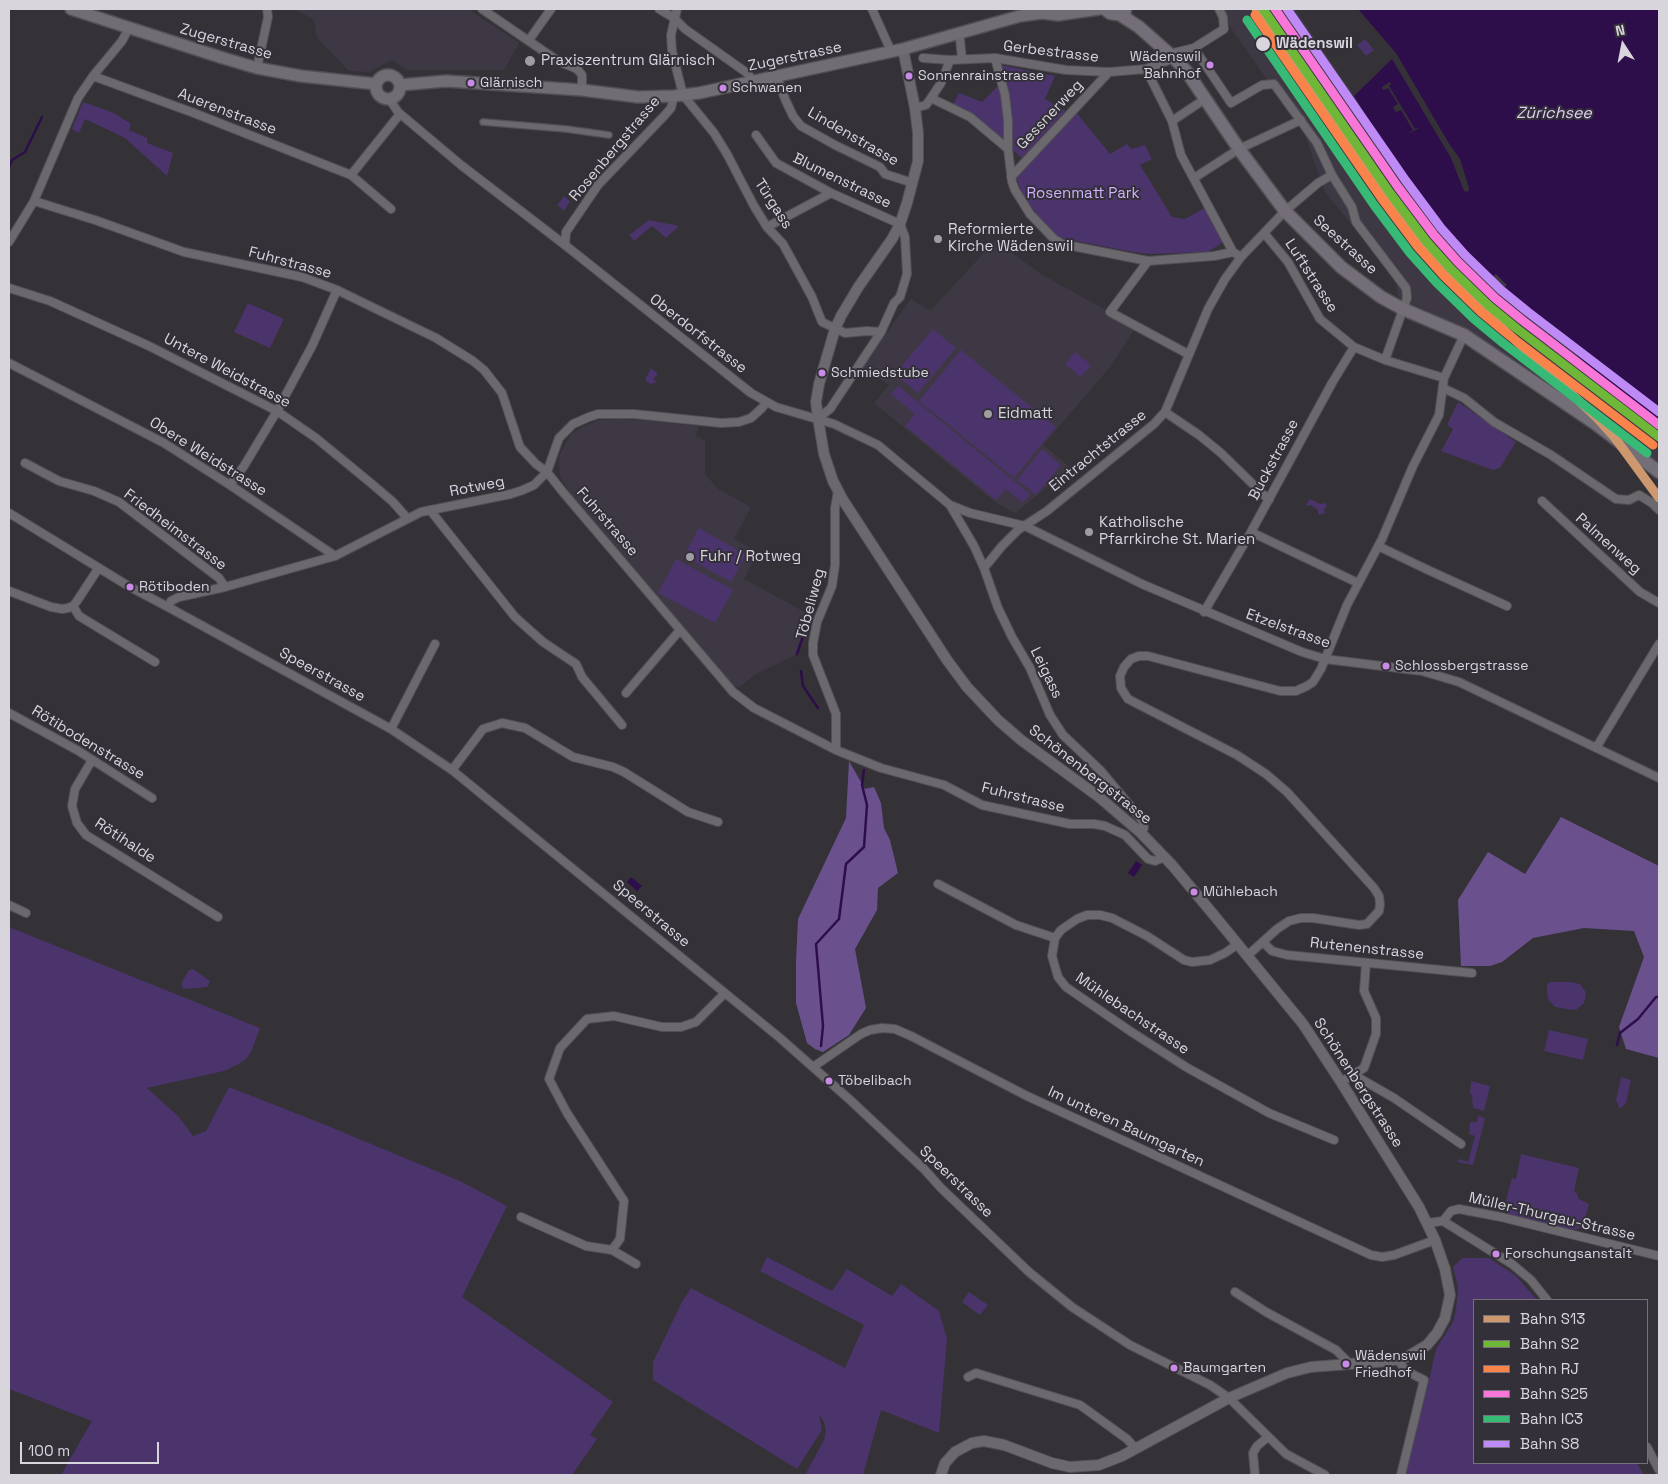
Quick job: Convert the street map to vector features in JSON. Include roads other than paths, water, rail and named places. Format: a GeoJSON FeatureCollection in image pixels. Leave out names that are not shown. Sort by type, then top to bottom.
{"type":"FeatureCollection","features":[{"type":"Feature","properties":{"kind":"main road","name":"Zugerstrasse"},"geometry":{"type":"LineString","coordinates":[[71,9],[257,68],[301,76],[376,84],[380,78],[388,75],[396,78],[400,85],[446,81],[582,90],[638,97],[679,96],[777,77],[897,50],[1019,12],[1047,11],[1058,15],[1099,9]]}},
{"type":"Feature","properties":{"kind":"main road","name":"Seestrasse"},"geometry":{"type":"LineString","coordinates":[[1105,9],[1110,13],[1125,10],[1139,27],[1187,72],[1285,211],[1324,251],[1356,280],[1403,309],[1464,334],[1596,424],[1659,472]]}},
{"type":"Feature","properties":{"kind":"main road"},"geometry":{"type":"LineString","coordinates":[[376,84],[379,96],[386,100],[397,96],[400,85]]}},
{"type":"Feature","properties":{"kind":"street"},"geometry":{"type":"LineString","coordinates":[[257,68],[268,17],[267,9]]}},
{"type":"Feature","properties":{"kind":"street"},"geometry":{"type":"LineString","coordinates":[[482,9],[558,61],[577,69],[582,75],[582,90]]}},
{"type":"Feature","properties":{"kind":"street"},"geometry":{"type":"LineString","coordinates":[[529,40],[551,9]]}},
{"type":"Feature","properties":{"kind":"street"},"geometry":{"type":"LineString","coordinates":[[659,9],[674,18],[685,29],[746,73],[754,82]]}},
{"type":"Feature","properties":{"kind":"street"},"geometry":{"type":"LineString","coordinates":[[677,9],[671,35],[679,96]]}},
{"type":"Feature","properties":{"kind":"street"},"geometry":{"type":"LineString","coordinates":[[872,9],[897,50]]}},
{"type":"Feature","properties":{"kind":"street","name":"Gerbestrasse"},"geometry":{"type":"LineString","coordinates":[[923,58],[950,60],[995,58],[1066,70],[1109,72],[1146,69],[1194,48],[1224,29],[1223,18],[1219,9]]}},
{"type":"Feature","properties":{"kind":"street"},"geometry":{"type":"LineString","coordinates":[[9,242],[34,201],[78,98],[92,76],[122,41],[129,28]]}},
{"type":"Feature","properties":{"kind":"street"},"geometry":{"type":"LineString","coordinates":[[960,39],[962,59]]}},
{"type":"Feature","properties":{"kind":"street"},"geometry":{"type":"LineString","coordinates":[[1194,48],[1231,103],[1262,85],[1274,84],[1317,143],[1332,175],[1352,207],[1356,222],[1406,288],[1407,298],[1385,360]]}},
{"type":"Feature","properties":{"kind":"street","name":"Schönenbergstrasse"},"geometry":{"type":"LineString","coordinates":[[897,50],[915,108],[919,148],[918,161],[900,224],[892,240],[859,286],[835,329],[819,384],[816,402],[824,454],[830,475],[838,491],[947,660],[972,693],[1021,740],[1099,797],[1141,833],[1164,857],[1238,944],[1302,1024],[1342,1082],[1427,1223],[1445,1269],[1449,1287],[1449,1303],[1445,1318],[1437,1333],[1427,1345],[1413,1354],[1398,1360],[1311,1367],[1274,1377],[1229,1398],[1136,1449],[1108,1462],[1079,1467],[1052,1463],[995,1443],[978,1442],[961,1448],[950,1456],[945,1463],[941,1475]]}},
{"type":"Feature","properties":{"kind":"street"},"geometry":{"type":"LineString","coordinates":[[995,58],[1005,95],[1008,149],[1011,177],[1015,190],[1030,214],[1054,239],[1062,244],[1148,261],[1214,256],[1233,252]]}},
{"type":"Feature","properties":{"kind":"street"},"geometry":{"type":"LineString","coordinates":[[915,108],[926,105],[941,83],[950,60]]}},
{"type":"Feature","properties":{"kind":"street"},"geometry":{"type":"LineString","coordinates":[[1146,69],[1172,121],[1181,154],[1233,252],[1241,258]]}},
{"type":"Feature","properties":{"kind":"street","name":"Gessnerweg"},"geometry":{"type":"LineString","coordinates":[[1011,177],[1109,72]]}},
{"type":"Feature","properties":{"kind":"street","name":"Auerenstrasse"},"geometry":{"type":"LineString","coordinates":[[92,76],[194,112],[351,175],[391,209]]}},
{"type":"Feature","properties":{"kind":"street","name":"Lindenstrasse"},"geometry":{"type":"LineString","coordinates":[[777,77],[785,99],[801,126],[880,167],[885,174],[913,182]]}},
{"type":"Feature","properties":{"kind":"street","name":"Türgass"},"geometry":{"type":"LineString","coordinates":[[679,96],[698,112],[728,154],[754,206],[768,227],[783,244],[812,297],[822,322],[835,329]]}},
{"type":"Feature","properties":{"kind":"street","name":"Rosenbergstrasse"},"geometry":{"type":"LineString","coordinates":[[565,245],[566,232],[598,185],[665,115],[679,96]]}},
{"type":"Feature","properties":{"kind":"street"},"geometry":{"type":"LineString","coordinates":[[931,98],[970,117],[1008,149]]}},
{"type":"Feature","properties":{"kind":"street"},"geometry":{"type":"LineString","coordinates":[[1172,121],[1205,99]]}},
{"type":"Feature","properties":{"kind":"street","name":"Oberdorfstrasse"},"geometry":{"type":"LineString","coordinates":[[390,100],[400,114],[461,165],[565,245],[721,370],[766,402],[783,409],[818,418],[854,432],[878,445],[950,505],[970,513],[1025,526]]}},
{"type":"Feature","properties":{"kind":"street"},"geometry":{"type":"LineString","coordinates":[[351,175],[400,114]]}},
{"type":"Feature","properties":{"kind":"street"},"geometry":{"type":"LineString","coordinates":[[1194,178],[1239,148],[1301,120]]}},
{"type":"Feature","properties":{"kind":"street"},"geometry":{"type":"LineString","coordinates":[[483,122],[566,129],[609,135]]}},
{"type":"Feature","properties":{"kind":"street","name":"Blumenstrasse"},"geometry":{"type":"LineString","coordinates":[[756,135],[776,163],[831,193],[900,224]]}},
{"type":"Feature","properties":{"kind":"street","name":"Eintrachtstrasse"},"geometry":{"type":"LineString","coordinates":[[984,568],[1002,546],[1025,526],[1047,511],[1138,437],[1165,412],[1188,354],[1216,292],[1241,258],[1285,211],[1318,183],[1332,175]]}},
{"type":"Feature","properties":{"kind":"street"},"geometry":{"type":"LineString","coordinates":[[768,227],[831,193]]}},
{"type":"Feature","properties":{"kind":"street","name":"Fuhrstrasse"},"geometry":{"type":"LineString","coordinates":[[34,201],[95,220],[184,252],[302,277],[337,290],[436,338],[468,357],[484,370],[502,394],[520,447],[536,464],[547,472],[733,692],[754,708],[836,750],[881,768],[944,785],[982,805],[1070,824],[1105,826],[1124,835],[1148,859],[1155,861],[1164,857]]}},
{"type":"Feature","properties":{"kind":"street"},"geometry":{"type":"LineString","coordinates":[[818,418],[830,408],[882,332],[894,303],[900,297],[907,274],[905,237],[900,224]]}},
{"type":"Feature","properties":{"kind":"street","name":"Luftstrasse"},"geometry":{"type":"LineString","coordinates":[[1264,233],[1288,262],[1320,319],[1354,348],[1385,360],[1444,378]]}},
{"type":"Feature","properties":{"kind":"street"},"geometry":{"type":"LineString","coordinates":[[1148,261],[1110,312],[1188,354]]}},
{"type":"Feature","properties":{"kind":"street","name":"Untere Weidstrasse"},"geometry":{"type":"LineString","coordinates":[[9,288],[50,301],[149,346],[277,411],[316,438],[372,484],[393,502],[407,518]]}},
{"type":"Feature","properties":{"kind":"street"},"geometry":{"type":"LineString","coordinates":[[230,485],[244,466],[277,411],[312,346],[337,290]]}},
{"type":"Feature","properties":{"kind":"street"},"geometry":{"type":"LineString","coordinates":[[835,329],[845,333],[882,332]]}},
{"type":"Feature","properties":{"kind":"street"},"geometry":{"type":"LineString","coordinates":[[1248,956],[1277,930],[1289,922],[1301,918],[1359,925],[1367,924],[1379,911],[1379,896],[1374,888],[1287,792],[1266,774],[1237,755],[1128,699],[1121,688],[1120,676],[1124,666],[1132,660],[1139,656],[1148,656],[1290,692],[1301,689],[1313,682],[1318,676],[1358,583],[1378,546],[1412,466],[1439,414],[1444,378],[1464,334]]}},
{"type":"Feature","properties":{"kind":"street","name":"Buckstrasse"},"geometry":{"type":"LineString","coordinates":[[1204,612],[1269,500],[1316,410],[1354,348]]}},
{"type":"Feature","properties":{"kind":"street","name":"Obere Weidstrasse"},"geometry":{"type":"LineString","coordinates":[[9,363],[164,443],[335,556]]}},
{"type":"Feature","properties":{"kind":"street"},"geometry":{"type":"LineString","coordinates":[[1443,388],[1464,398],[1494,422],[1551,455],[1603,492],[1616,499],[1629,500],[1639,495],[1659,510]]}},
{"type":"Feature","properties":{"kind":"street"},"geometry":{"type":"LineString","coordinates":[[547,472],[559,438],[573,424],[598,414],[634,414],[721,423],[740,422],[751,418],[766,402]]}},
{"type":"Feature","properties":{"kind":"street"},"geometry":{"type":"LineString","coordinates":[[1165,412],[1222,453],[1269,500]]}},
{"type":"Feature","properties":{"kind":"street","name":"Friedheimstrasse"},"geometry":{"type":"LineString","coordinates":[[25,464],[59,480],[94,491],[119,502],[219,578],[225,586]]}},
{"type":"Feature","properties":{"kind":"street","name":"Rotweg"},"geometry":{"type":"LineString","coordinates":[[168,607],[174,598],[335,556],[407,518],[430,510],[511,494],[534,485],[547,472]]}},
{"type":"Feature","properties":{"kind":"street","name":"Töbeliweg"},"geometry":{"type":"LineString","coordinates":[[836,750],[836,714],[813,655],[813,649],[817,622],[832,586],[835,565],[835,508],[838,491]]}},
{"type":"Feature","properties":{"kind":"street","name":"Palmenweg"},"geometry":{"type":"LineString","coordinates":[[1542,501],[1640,592],[1659,604]]}},
{"type":"Feature","properties":{"kind":"street","name":"Leigass"},"geometry":{"type":"LineString","coordinates":[[950,505],[965,529],[984,568],[998,608],[1030,668],[1050,715],[1062,735],[1101,771],[1142,820],[1144,828],[1141,833]]}},
{"type":"Feature","properties":{"kind":"street"},"geometry":{"type":"LineString","coordinates":[[430,510],[515,617],[543,642],[576,664],[582,677],[622,725]]}},
{"type":"Feature","properties":{"kind":"street","name":"Speerstrasse"},"geometry":{"type":"LineString","coordinates":[[9,513],[130,588],[391,730],[452,770],[725,993],[813,1068],[924,1169],[941,1188],[1029,1272],[1072,1307],[1130,1345],[1200,1379],[1229,1398],[1286,1454],[1325,1475]]}},
{"type":"Feature","properties":{"kind":"street","name":"Etzelstrasse"},"geometry":{"type":"LineString","coordinates":[[1025,526],[1142,584],[1204,612],[1302,652],[1324,659],[1422,671],[1459,682],[1659,778]]}},
{"type":"Feature","properties":{"kind":"street"},"geometry":{"type":"LineString","coordinates":[[1251,532],[1358,583]]}},
{"type":"Feature","properties":{"kind":"street"},"geometry":{"type":"LineString","coordinates":[[1378,546],[1507,606]]}},
{"type":"Feature","properties":{"kind":"street"},"geometry":{"type":"LineString","coordinates":[[9,591],[51,607],[62,609],[73,606],[98,569]]}},
{"type":"Feature","properties":{"kind":"street"},"geometry":{"type":"LineString","coordinates":[[73,606],[79,616],[155,662]]}},
{"type":"Feature","properties":{"kind":"street"},"geometry":{"type":"LineString","coordinates":[[626,693],[680,630]]}},
{"type":"Feature","properties":{"kind":"street"},"geometry":{"type":"LineString","coordinates":[[391,730],[435,644]]}},
{"type":"Feature","properties":{"kind":"street"},"geometry":{"type":"LineString","coordinates":[[1596,748],[1659,644]]}},
{"type":"Feature","properties":{"kind":"street","name":"Rötibodenstrasse"},"geometry":{"type":"LineString","coordinates":[[9,713],[92,760],[152,798]]}},
{"type":"Feature","properties":{"kind":"street"},"geometry":{"type":"LineString","coordinates":[[452,770],[482,730],[502,723],[525,728],[573,757],[614,767],[688,812],[718,822]]}},
{"type":"Feature","properties":{"kind":"street","name":"Rötihalde"},"geometry":{"type":"LineString","coordinates":[[92,760],[75,789],[72,806],[77,823],[86,835],[218,917]]}},
{"type":"Feature","properties":{"kind":"street"},"geometry":{"type":"LineString","coordinates":[[938,884],[1016,925],[1055,938],[1061,930],[1077,918],[1087,915],[1100,915],[1147,936],[1184,960],[1192,962],[1210,960],[1226,953],[1238,944]]}},
{"type":"Feature","properties":{"kind":"street"},"geometry":{"type":"LineString","coordinates":[[9,905],[26,913]]}},
{"type":"Feature","properties":{"kind":"street","name":"Mühlebachstrasse"},"geometry":{"type":"LineString","coordinates":[[1055,938],[1053,951],[1054,966],[1058,977],[1066,987],[1186,1067],[1268,1113],[1334,1140]]}},
{"type":"Feature","properties":{"kind":"street","name":"Rutenenstrasse"},"geometry":{"type":"LineString","coordinates":[[1263,942],[1272,951],[1287,955],[1472,973]]}},
{"type":"Feature","properties":{"kind":"street"},"geometry":{"type":"LineString","coordinates":[[1342,1082],[1364,1068],[1376,1034],[1377,1025],[1374,1012],[1364,991],[1366,963]]}},
{"type":"Feature","properties":{"kind":"street"},"geometry":{"type":"LineString","coordinates":[[612,1250],[620,1239],[624,1201],[567,1113],[550,1079],[560,1048],[587,1019],[614,1016],[662,1027],[681,1027],[696,1022],[725,993]]}},
{"type":"Feature","properties":{"kind":"street","name":"Im unteren Baumgarten"},"geometry":{"type":"LineString","coordinates":[[813,1068],[861,1034],[882,1028],[895,1029],[1045,1104],[1371,1255],[1382,1257],[1394,1255],[1435,1240]]}},
{"type":"Feature","properties":{"kind":"street"},"geometry":{"type":"LineString","coordinates":[[1354,1074],[1394,1098],[1462,1144]]}},
{"type":"Feature","properties":{"kind":"street","name":"Müller-Thurgau-Strasse"},"geometry":{"type":"LineString","coordinates":[[1443,1221],[1451,1211],[1459,1209],[1500,1217],[1659,1256]]}},
{"type":"Feature","properties":{"kind":"street"},"geometry":{"type":"LineString","coordinates":[[521,1217],[586,1246],[612,1250],[636,1264]]}},
{"type":"Feature","properties":{"kind":"street"},"geometry":{"type":"LineString","coordinates":[[1427,1223],[1443,1221],[1461,1231],[1521,1271],[1545,1299]]}},
{"type":"Feature","properties":{"kind":"street"},"geometry":{"type":"LineString","coordinates":[[1236,1292],[1266,1312],[1336,1350],[1350,1364]]}},
{"type":"Feature","properties":{"kind":"street"},"geometry":{"type":"LineString","coordinates":[[1398,1360],[1406,1371],[1424,1380],[1401,1475]]}},
{"type":"Feature","properties":{"kind":"street"},"geometry":{"type":"LineString","coordinates":[[968,1377],[976,1373],[1080,1405],[1126,1439],[1136,1449]]}},
{"type":"Feature","properties":{"kind":"street"},"geometry":{"type":"LineString","coordinates":[[1254,1475],[1252,1453],[1268,1437]]}},
{"type":"Feature","properties":{"kind":"street"},"geometry":{"type":"LineString","coordinates":[[1648,1449],[1659,1470]]}},
{"type":"Feature","properties":{"kind":"water","name":"Zürichsee"},"geometry":{"type":"Polygon","coordinates":[[[1358,9],[1659,9],[1659,420],[1613,387],[1502,290],[1507,285],[1496,274],[1491,279],[1446,232],[1395,164],[1354,96],[1392,59],[1451,158],[1464,191],[1468,192],[1469,188],[1460,159],[1396,53],[1358,9]]]}},
{"type":"Feature","properties":{"kind":"water"},"geometry":{"type":"Polygon","coordinates":[[[1136,861],[1142,865],[1134,877],[1128,873],[1136,861]]]}},
{"type":"Feature","properties":{"kind":"water"},"geometry":{"type":"Polygon","coordinates":[[[631,877],[642,886],[637,891],[627,882],[631,877]]]}},
{"type":"Feature","properties":{"kind":"waterway"},"geometry":{"type":"LineString","coordinates":[[9,167],[12,160],[25,152],[42,117]]}},
{"type":"Feature","properties":{"kind":"waterway","name":"Töbelibach"},"geometry":{"type":"LineString","coordinates":[[797,654],[810,615]]}},
{"type":"Feature","properties":{"kind":"waterway","name":"Töbelibach"},"geometry":{"type":"LineString","coordinates":[[801,671],[803,686],[818,708]]}},
{"type":"Feature","properties":{"kind":"waterway","name":"Töbelibach"},"geometry":{"type":"LineString","coordinates":[[821,1046],[823,1026],[816,944],[839,919],[846,864],[864,847],[867,805],[862,785],[864,770]]}},
{"type":"Feature","properties":{"kind":"waterway"},"geometry":{"type":"LineString","coordinates":[[1617,1045],[1620,1033],[1638,1019],[1656,997],[1659,997]]}},
{"type":"Feature","properties":{"kind":"rail line","name":"S13"},"geometry":{"type":"LineString","coordinates":[[1256,9],[1389,204],[1421,246],[1454,282],[1597,418],[1615,438],[1659,498]]}},
{"type":"Feature","properties":{"kind":"rail line","name":"S2"},"geometry":{"type":"LineString","coordinates":[[1263,9],[1390,193],[1426,241],[1451,269],[1488,305],[1516,328],[1659,437]]}},
{"type":"Feature","properties":{"kind":"rail line","name":"S25"},"geometry":{"type":"LineString","coordinates":[[1275,9],[1398,187],[1434,235],[1458,262],[1495,298],[1522,320],[1659,425]]}},
{"type":"Feature","properties":{"kind":"rail line","name":"S8"},"geometry":{"type":"LineString","coordinates":[[1287,9],[1406,181],[1441,228],[1465,255],[1501,290],[1528,312],[1659,412]]}},
{"type":"Feature","properties":{"kind":"rail line","name":"RJ"},"geometry":{"type":"LineString","coordinates":[[1255,15],[1382,199],[1418,247],[1444,276],[1481,312],[1510,336],[1653,445]]}},
{"type":"Feature","properties":{"kind":"rail line","name":"IC3"},"geometry":{"type":"LineString","coordinates":[[1247,20],[1374,205],[1410,253],[1436,282],[1474,319],[1503,343],[1647,453]]}},
{"type":"Feature","properties":{"kind":"place","name":"Wädenswil"},"geometry":{"type":"Point","coordinates":[1263,44]}},
{"type":"Feature","properties":{"kind":"place","name":"Praxiszentrum Glärnisch"},"geometry":{"type":"Point","coordinates":[530,61]}},
{"type":"Feature","properties":{"kind":"place","name":"Wädenswil Bahnhof"},"geometry":{"type":"Point","coordinates":[1210,65]}},
{"type":"Feature","properties":{"kind":"place","name":"Sonnenrainstrasse"},"geometry":{"type":"Point","coordinates":[909,76]}},
{"type":"Feature","properties":{"kind":"place","name":"Glärnisch"},"geometry":{"type":"Point","coordinates":[471,83]}},
{"type":"Feature","properties":{"kind":"place","name":"Schwanen"},"geometry":{"type":"Point","coordinates":[723,88]}},
{"type":"Feature","properties":{"kind":"place","name":"Reformierte Kirche Wädenswil"},"geometry":{"type":"Point","coordinates":[938,239]}},
{"type":"Feature","properties":{"kind":"place","name":"Schmiedstube"},"geometry":{"type":"Point","coordinates":[822,373]}},
{"type":"Feature","properties":{"kind":"place","name":"Eidmatt"},"geometry":{"type":"Point","coordinates":[988,414]}},
{"type":"Feature","properties":{"kind":"place","name":"Katholische Pfarrkirche St. Marien"},"geometry":{"type":"Point","coordinates":[1089,532]}},
{"type":"Feature","properties":{"kind":"place","name":"Fuhr / Rotweg"},"geometry":{"type":"Point","coordinates":[690,557]}},
{"type":"Feature","properties":{"kind":"place","name":"Rötiboden"},"geometry":{"type":"Point","coordinates":[130,587]}},
{"type":"Feature","properties":{"kind":"place","name":"Schlossbergstrasse"},"geometry":{"type":"Point","coordinates":[1386,666]}},
{"type":"Feature","properties":{"kind":"place","name":"Mühlebach"},"geometry":{"type":"Point","coordinates":[1194,892]}},
{"type":"Feature","properties":{"kind":"place","name":"Töbelibach"},"geometry":{"type":"Point","coordinates":[829,1081]}},
{"type":"Feature","properties":{"kind":"place","name":"Forschungsanstalt"},"geometry":{"type":"Point","coordinates":[1496,1254]}},
{"type":"Feature","properties":{"kind":"place","name":"Wädenswil Friedhof"},"geometry":{"type":"Point","coordinates":[1346,1364]}},
{"type":"Feature","properties":{"kind":"place","name":"Baumgarten"},"geometry":{"type":"Point","coordinates":[1174,1368]}},
{"type":"Feature","properties":{"kind":"park label","name":"Rosenmatt Park"},"geometry":{"type":"Point","coordinates":[1083,194]}}]}
